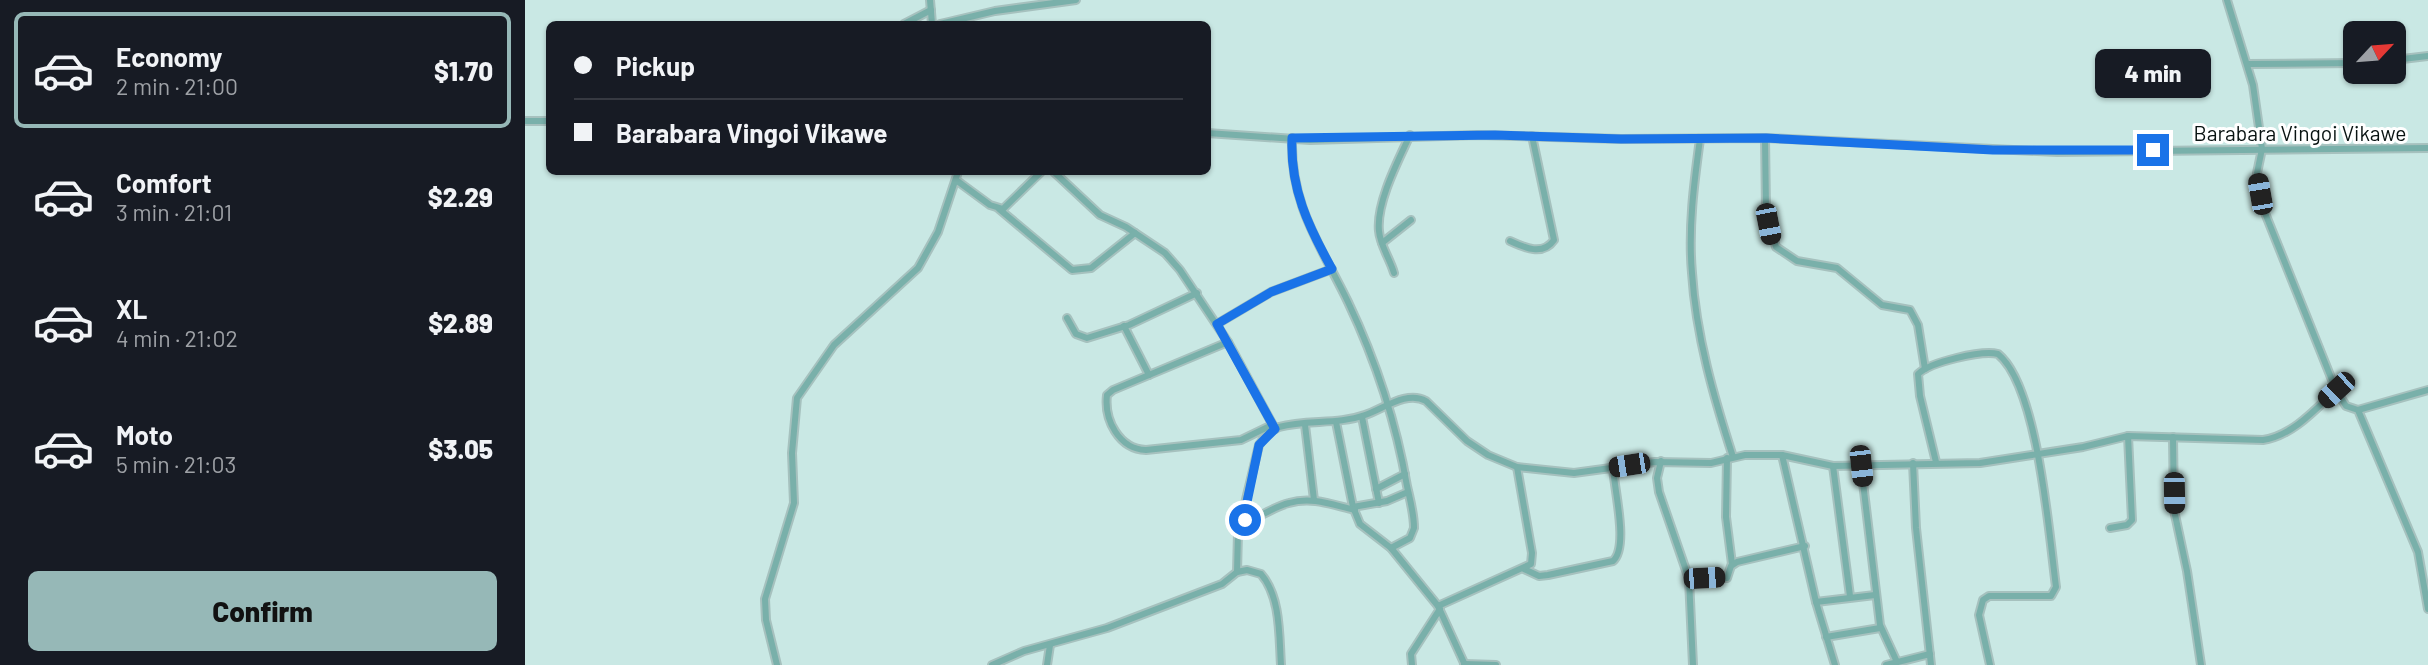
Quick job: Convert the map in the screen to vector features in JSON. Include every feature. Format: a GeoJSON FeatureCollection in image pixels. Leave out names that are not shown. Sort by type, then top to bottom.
{"type":"FeatureCollection","features":[{"type":"Feature","properties":{"kind":"street"},"geometry":{"type":"LineString","coordinates":[[930,0],[932,21]]}},
{"type":"Feature","properties":{"kind":"street"},"geometry":{"type":"LineString","coordinates":[[952,21],[995,10],[1076,0]]}},
{"type":"Feature","properties":{"kind":"street"},"geometry":{"type":"LineString","coordinates":[[2227,0],[2248,64],[2262,149],[2257,173],[2265,213],[2336,390],[2346,406],[2358,410],[2428,390]]}},
{"type":"Feature","properties":{"kind":"street"},"geometry":{"type":"LineString","coordinates":[[910,21],[931,10]]}},
{"type":"Feature","properties":{"kind":"street"},"geometry":{"type":"LineString","coordinates":[[2406,59],[2428,56]]}},
{"type":"Feature","properties":{"kind":"street"},"geometry":{"type":"LineString","coordinates":[[2248,64],[2343,62]]}},
{"type":"Feature","properties":{"kind":"street"},"geometry":{"type":"LineString","coordinates":[[525,121],[546,121]]}},
{"type":"Feature","properties":{"kind":"street","name":"Barabara Vingoi Vikawe"},"geometry":{"type":"LineString","coordinates":[[1211,133],[1292,138],[1410,135],[1765,138],[2005,151],[2428,148]]}},
{"type":"Feature","properties":{"kind":"street"},"geometry":{"type":"LineString","coordinates":[[1394,273],[1378,231],[1384,199],[1410,135]]}},
{"type":"Feature","properties":{"kind":"street"},"geometry":{"type":"LineString","coordinates":[[1510,241],[1537,250],[1549,246],[1554,240],[1532,136]]}},
{"type":"Feature","properties":{"kind":"street"},"geometry":{"type":"LineString","coordinates":[[1292,138],[1291,163],[1300,206],[1363,334],[1389,406],[1414,528],[1410,538],[1391,548]]}},
{"type":"Feature","properties":{"kind":"street"},"geometry":{"type":"LineString","coordinates":[[1765,138],[1766,209],[1776,247],[1797,261],[1837,268],[1882,305],[1910,310],[1918,324],[1925,369]]}},
{"type":"Feature","properties":{"kind":"street"},"geometry":{"type":"LineString","coordinates":[[1689,579],[1727,578],[1732,564],[1726,517],[1730,458],[1708,373],[1691,273],[1693,198],[1700,139]]}},
{"type":"Feature","properties":{"kind":"street"},"geometry":{"type":"LineString","coordinates":[[777,665],[766,620],[765,599],[794,503],[792,453],[797,398],[834,345],[918,268],[938,232],[957,175]]}},
{"type":"Feature","properties":{"kind":"street"},"geometry":{"type":"LineString","coordinates":[[999,209],[1008,207],[1038,175]]}},
{"type":"Feature","properties":{"kind":"street"},"geometry":{"type":"LineString","coordinates":[[1057,175],[1100,215],[1135,233],[1172,260],[1229,342],[1274,427]]}},
{"type":"Feature","properties":{"kind":"street"},"geometry":{"type":"LineString","coordinates":[[956,180],[999,209],[1072,270],[1085,271],[1091,268],[1135,233]]}},
{"type":"Feature","properties":{"kind":"street"},"geometry":{"type":"LineString","coordinates":[[1382,243],[1411,220]]}},
{"type":"Feature","properties":{"kind":"street"},"geometry":{"type":"LineString","coordinates":[[1217,324],[1271,292],[1332,269]]}},
{"type":"Feature","properties":{"kind":"street"},"geometry":{"type":"LineString","coordinates":[[1067,318],[1082,338],[1124,326],[1197,293]]}},
{"type":"Feature","properties":{"kind":"street"},"geometry":{"type":"LineString","coordinates":[[1124,326],[1149,375]]}},
{"type":"Feature","properties":{"kind":"street"},"geometry":{"type":"LineString","coordinates":[[1229,342],[1107,395],[1108,411],[1119,438],[1134,449],[1241,440],[1274,427],[1336,422],[1362,416],[1419,397],[1467,441],[1488,455],[1517,467],[1574,473],[1661,461],[1697,464],[1730,458],[1782,455],[1833,466],[1936,462],[1968,464],[2038,455],[2128,436],[2268,440],[2296,425],[2336,390]]}},
{"type":"Feature","properties":{"kind":"street"},"geometry":{"type":"LineString","coordinates":[[1936,462],[1918,374],[1946,360],[1986,353],[1998,354],[2015,374],[2038,455],[2056,591],[2051,596],[1989,596],[1983,600],[1979,615],[1990,665]]}},
{"type":"Feature","properties":{"kind":"street"},"geometry":{"type":"LineString","coordinates":[[2358,410],[2418,552],[2428,609]]}},
{"type":"Feature","properties":{"kind":"street"},"geometry":{"type":"LineString","coordinates":[[1362,416],[1379,503]]}},
{"type":"Feature","properties":{"kind":"street"},"geometry":{"type":"LineString","coordinates":[[1336,422],[1354,509],[1364,529],[1391,548],[1439,607],[1465,664],[1496,665]]}},
{"type":"Feature","properties":{"kind":"street"},"geometry":{"type":"LineString","coordinates":[[1305,425],[1314,500]]}},
{"type":"Feature","properties":{"kind":"street"},"geometry":{"type":"LineString","coordinates":[[1237,572],[1237,547],[1259,445],[1274,427]]}},
{"type":"Feature","properties":{"kind":"street"},"geometry":{"type":"LineString","coordinates":[[2111,528],[2127,525],[2131,520],[2128,436]]}},
{"type":"Feature","properties":{"kind":"street"},"geometry":{"type":"LineString","coordinates":[[2173,437],[2174,510],[2187,571],[2201,665]]}},
{"type":"Feature","properties":{"kind":"street"},"geometry":{"type":"LineString","coordinates":[[1782,455],[1816,602],[1835,665]]}},
{"type":"Feature","properties":{"kind":"street"},"geometry":{"type":"LineString","coordinates":[[1661,461],[1657,478],[1659,492],[1689,579],[1693,665]]}},
{"type":"Feature","properties":{"kind":"street"},"geometry":{"type":"LineString","coordinates":[[1913,463],[1916,528],[1931,665]]}},
{"type":"Feature","properties":{"kind":"street"},"geometry":{"type":"LineString","coordinates":[[1833,466],[1850,596]]}},
{"type":"Feature","properties":{"kind":"street"},"geometry":{"type":"LineString","coordinates":[[1861,466],[1880,628],[1897,662]]}},
{"type":"Feature","properties":{"kind":"street"},"geometry":{"type":"LineString","coordinates":[[1412,665],[1411,654],[1439,607],[1531,564],[1532,553],[1517,467]]}},
{"type":"Feature","properties":{"kind":"street"},"geometry":{"type":"LineString","coordinates":[[1524,569],[1539,576],[1548,575],[1613,561],[1619,556],[1622,539],[1613,467]]}},
{"type":"Feature","properties":{"kind":"street"},"geometry":{"type":"LineString","coordinates":[[1376,489],[1405,474]]}},
{"type":"Feature","properties":{"kind":"street"},"geometry":{"type":"LineString","coordinates":[[1243,521],[1257,518],[1290,503],[1314,500],[1354,509],[1408,492]]}},
{"type":"Feature","properties":{"kind":"street"},"geometry":{"type":"LineString","coordinates":[[1732,564],[1805,546]]}},
{"type":"Feature","properties":{"kind":"street"},"geometry":{"type":"LineString","coordinates":[[992,665],[1024,651],[1050,645],[1213,589],[1237,572],[1247,570],[1261,574],[1269,587],[1278,623],[1280,665]]}},
{"type":"Feature","properties":{"kind":"street"},"geometry":{"type":"LineString","coordinates":[[1816,602],[1875,595]]}},
{"type":"Feature","properties":{"kind":"street"},"geometry":{"type":"LineString","coordinates":[[1826,637],[1880,628]]}},
{"type":"Feature","properties":{"kind":"street"},"geometry":{"type":"LineString","coordinates":[[1047,665],[1050,645]]}},
{"type":"Feature","properties":{"kind":"street"},"geometry":{"type":"LineString","coordinates":[[1886,665],[1930,654]]}},
{"type":"Feature","properties":{"kind":"route"},"geometry":{"type":"LineString","coordinates":[[1245,520],[1243,521],[1259,445],[1265,436],[1275,429],[1217,324],[1271,292],[1332,269],[1300,206],[1291,163],[1292,138],[1310,140],[1410,135],[1621,139],[1766,138],[2057,152],[2153,150]]}}]}
